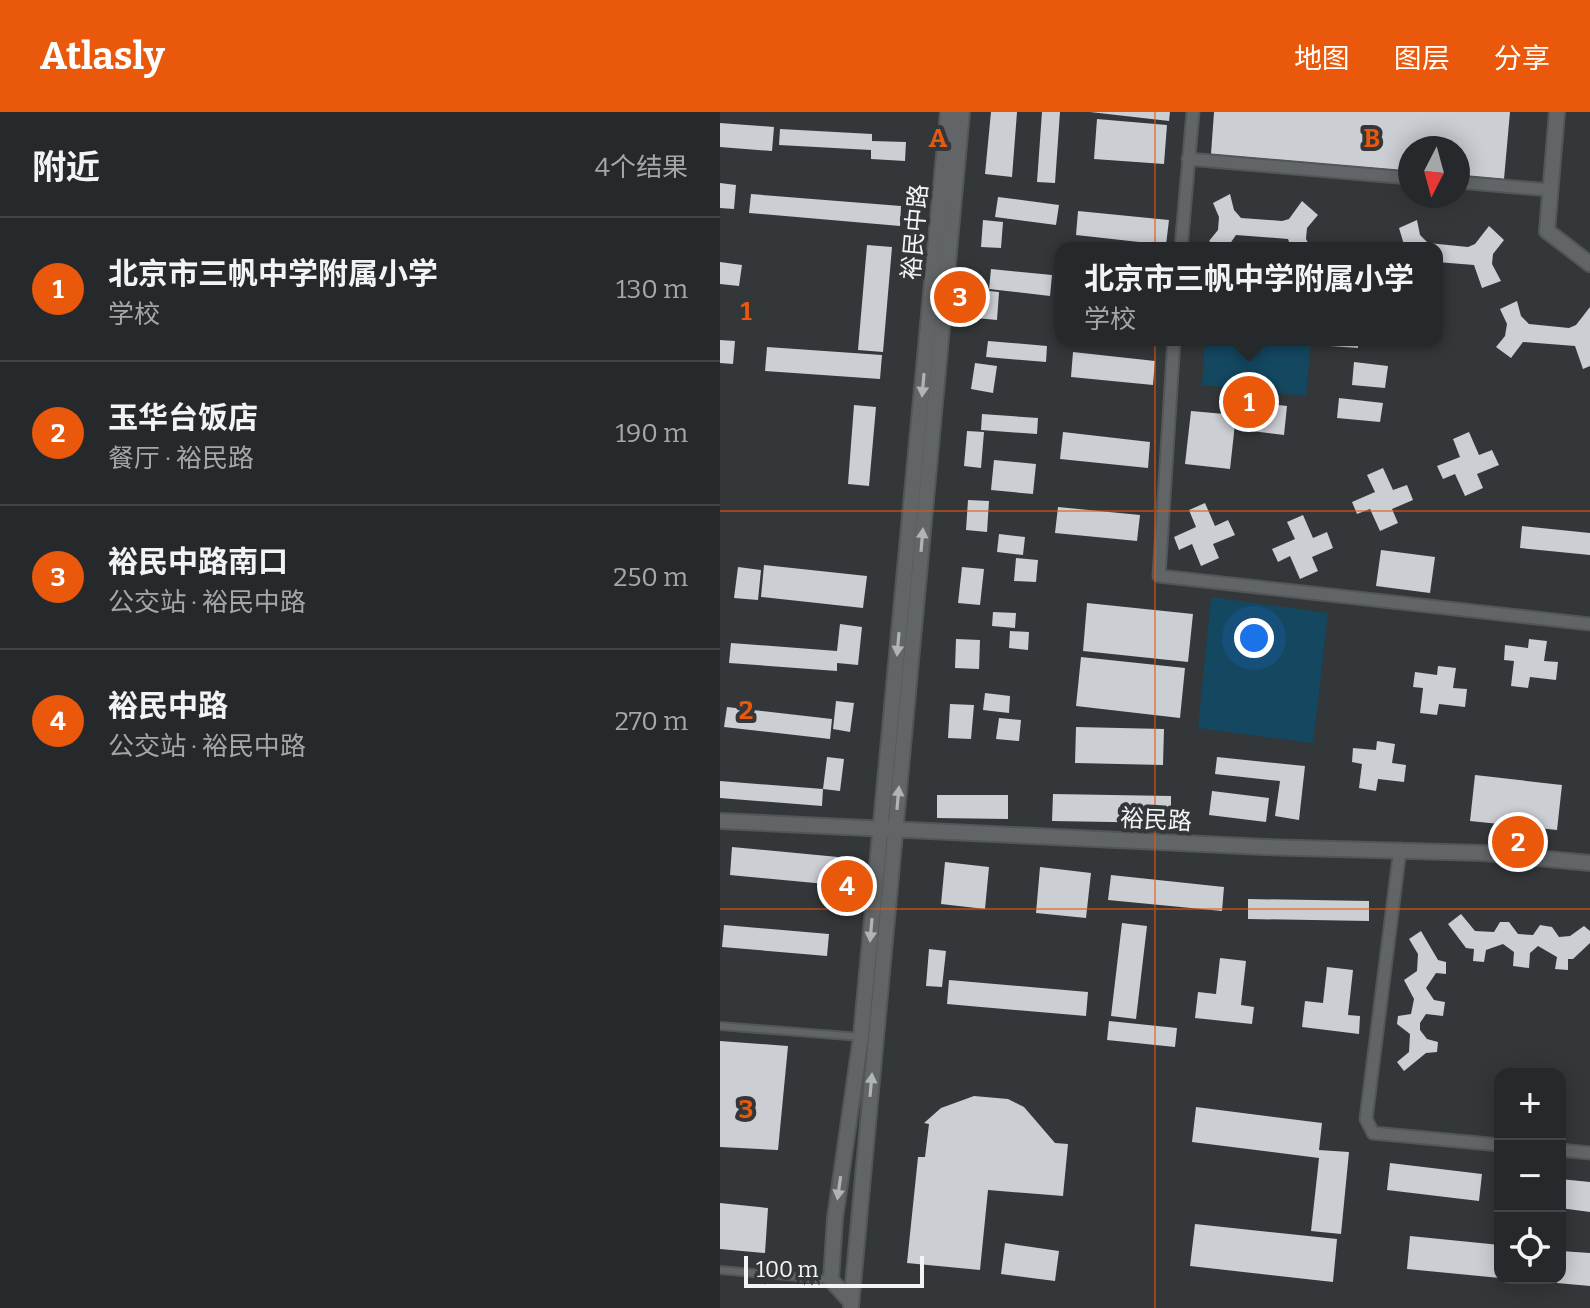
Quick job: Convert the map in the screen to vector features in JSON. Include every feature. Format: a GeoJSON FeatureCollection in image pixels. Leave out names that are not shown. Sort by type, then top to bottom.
{"type":"FeatureCollection","features":[{"type":"Feature","properties":{"kind":"street","name":"裕民中路"},"geometry":{"type":"LineString","coordinates":[[851,1305],[948,112]]}},
{"type":"Feature","properties":{"kind":"street","name":"裕民中路"},"geometry":{"type":"LineString","coordinates":[[851,1305],[831,1280],[835,1218],[888,830],[962,112]]}},
{"type":"Feature","properties":{"kind":"street"},"geometry":{"type":"LineString","coordinates":[[1181,242],[1193,112]]}},
{"type":"Feature","properties":{"kind":"street"},"geometry":{"type":"LineString","coordinates":[[1557,112],[1547,231],[1590,264]]}},
{"type":"Feature","properties":{"kind":"street"},"geometry":{"type":"LineString","coordinates":[[1188,159],[1398,177]]}},
{"type":"Feature","properties":{"kind":"street"},"geometry":{"type":"LineString","coordinates":[[1470,183],[1550,190]]}},
{"type":"Feature","properties":{"kind":"street"},"geometry":{"type":"LineString","coordinates":[[1174,346],[1159,576],[1590,624]]}},
{"type":"Feature","properties":{"kind":"street","name":"裕民路"},"geometry":{"type":"LineString","coordinates":[[720,821],[1265,847],[1400,849],[1590,863]]}},
{"type":"Feature","properties":{"kind":"street"},"geometry":{"type":"LineString","coordinates":[[1400,849],[1366,1119],[1373,1133],[1494,1144]]}},
{"type":"Feature","properties":{"kind":"street"},"geometry":{"type":"LineString","coordinates":[[1566,1151],[1590,1153]]}},
{"type":"Feature","properties":{"kind":"lane"},"geometry":{"type":"LineString","coordinates":[[720,1026],[861,1037]]}},
{"type":"Feature","properties":{"kind":"lane"},"geometry":{"type":"LineString","coordinates":[[720,1270],[831,1280]]}},
{"type":"Feature","properties":{"kind":"shaded area"},"geometry":{"type":"Polygon","coordinates":[[[1205,346],[1310,346],[1306,396],[1202,385],[1205,346]]]}},
{"type":"Feature","properties":{"kind":"shaded area"},"geometry":{"type":"Polygon","coordinates":[[[1211,597],[1328,613],[1313,743],[1198,728],[1211,597]]]}},
{"type":"Feature","properties":{"kind":"building"},"geometry":{"type":"Polygon","coordinates":[[[991,112],[1017,112],[1012,177],[985,174],[991,112]]]}},
{"type":"Feature","properties":{"kind":"building"},"geometry":{"type":"Polygon","coordinates":[[[1042,112],[1060,112],[1055,183],[1037,182],[1042,112]]]}},
{"type":"Feature","properties":{"kind":"building"},"geometry":{"type":"Polygon","coordinates":[[[1090,112],[1170,112],[1169,121],[1090,112]]]}},
{"type":"Feature","properties":{"kind":"building"},"geometry":{"type":"Polygon","coordinates":[[[1214,112],[1510,112],[1504,179],[1470,176],[1470,136],[1398,136],[1398,170],[1211,154],[1214,112]]]}},
{"type":"Feature","properties":{"kind":"building"},"geometry":{"type":"Polygon","coordinates":[[[1097,119],[1167,125],[1164,164],[1094,159],[1097,119]]]}},
{"type":"Feature","properties":{"kind":"building"},"geometry":{"type":"Polygon","coordinates":[[[720,123],[774,127],[772,151],[720,147],[720,123]]]}},
{"type":"Feature","properties":{"kind":"building"},"geometry":{"type":"Polygon","coordinates":[[[780,129],[872,134],[872,141],[906,142],[905,161],[871,159],[871,150],[779,145],[780,129]]]}},
{"type":"Feature","properties":{"kind":"building"},"geometry":{"type":"Polygon","coordinates":[[[720,183],[736,185],[734,209],[720,208],[720,183]]]}},
{"type":"Feature","properties":{"kind":"building"},"geometry":{"type":"Polygon","coordinates":[[[751,194],[901,206],[900,226],[749,213],[751,194]]]}},
{"type":"Feature","properties":{"kind":"building"},"geometry":{"type":"Polygon","coordinates":[[[1230,194],[1234,210],[1241,218],[1282,221],[1289,219],[1302,201],[1318,215],[1307,228],[1308,242],[1236,235],[1231,242],[1210,242],[1218,230],[1219,217],[1213,203],[1230,194]]]}},
{"type":"Feature","properties":{"kind":"building"},"geometry":{"type":"Polygon","coordinates":[[[998,197],[1059,205],[1056,225],[995,217],[998,197]]]}},
{"type":"Feature","properties":{"kind":"building"},"geometry":{"type":"Polygon","coordinates":[[[1078,211],[1169,220],[1166,242],[1076,235],[1078,211]]]}},
{"type":"Feature","properties":{"kind":"building"},"geometry":{"type":"Polygon","coordinates":[[[983,220],[1003,222],[1001,248],[981,247],[983,220]]]}},
{"type":"Feature","properties":{"kind":"building"},"geometry":{"type":"Polygon","coordinates":[[[1417,220],[1420,235],[1427,242],[1403,242],[1399,228],[1417,220]]]}},
{"type":"Feature","properties":{"kind":"building"},"geometry":{"type":"Polygon","coordinates":[[[1489,226],[1504,240],[1493,254],[1492,264],[1501,281],[1482,288],[1474,265],[1443,262],[1443,244],[1468,247],[1475,244],[1489,226]]]}},
{"type":"Feature","properties":{"kind":"building"},"geometry":{"type":"Polygon","coordinates":[[[867,245],[892,247],[883,352],[858,350],[867,245]]]}},
{"type":"Feature","properties":{"kind":"building"},"geometry":{"type":"Polygon","coordinates":[[[720,262],[742,265],[739,286],[720,284],[720,262]]]}},
{"type":"Feature","properties":{"kind":"building"},"geometry":{"type":"Polygon","coordinates":[[[991,269],[1052,275],[1050,296],[989,289],[991,269]]]}},
{"type":"Feature","properties":{"kind":"building"},"geometry":{"type":"Polygon","coordinates":[[[979,290],[999,292],[997,320],[976,318],[979,290]]]}},
{"type":"Feature","properties":{"kind":"building"},"geometry":{"type":"Polygon","coordinates":[[[1517,301],[1521,316],[1529,324],[1569,328],[1576,325],[1590,307],[1590,366],[1583,369],[1575,346],[1523,342],[1511,358],[1496,347],[1505,336],[1507,324],[1500,309],[1517,301]]]}},
{"type":"Feature","properties":{"kind":"building"},"geometry":{"type":"Polygon","coordinates":[[[720,340],[735,341],[733,364],[720,363],[720,340]]]}},
{"type":"Feature","properties":{"kind":"building"},"geometry":{"type":"Polygon","coordinates":[[[988,341],[1047,346],[1046,362],[986,357],[988,341]]]}},
{"type":"Feature","properties":{"kind":"building"},"geometry":{"type":"Polygon","coordinates":[[[767,347],[882,355],[880,379],[765,371],[767,347]]]}},
{"type":"Feature","properties":{"kind":"building"},"geometry":{"type":"Polygon","coordinates":[[[1073,352],[1155,361],[1153,385],[1071,377],[1073,352]]]}},
{"type":"Feature","properties":{"kind":"building"},"geometry":{"type":"Polygon","coordinates":[[[1354,362],[1388,366],[1385,388],[1352,385],[1354,362]]]}},
{"type":"Feature","properties":{"kind":"building"},"geometry":{"type":"Polygon","coordinates":[[[975,363],[997,366],[993,393],[971,389],[975,363]]]}},
{"type":"Feature","properties":{"kind":"building"},"geometry":{"type":"Polygon","coordinates":[[[1339,398],[1383,403],[1380,422],[1337,418],[1339,398]]]}},
{"type":"Feature","properties":{"kind":"building"},"geometry":{"type":"Polygon","coordinates":[[[1239,400],[1287,406],[1284,435],[1235,429],[1239,400]]]}},
{"type":"Feature","properties":{"kind":"building"},"geometry":{"type":"Polygon","coordinates":[[[854,405],[876,407],[869,486],[848,484],[854,405]]]}},
{"type":"Feature","properties":{"kind":"building"},"geometry":{"type":"Polygon","coordinates":[[[1191,411],[1236,415],[1230,469],[1185,464],[1191,411]]]}},
{"type":"Feature","properties":{"kind":"building"},"geometry":{"type":"Polygon","coordinates":[[[982,414],[1038,418],[1037,434],[981,430],[982,414]]]}},
{"type":"Feature","properties":{"kind":"building"},"geometry":{"type":"Polygon","coordinates":[[[967,431],[984,432],[981,468],[964,466],[967,431]]]}},
{"type":"Feature","properties":{"kind":"building"},"geometry":{"type":"Polygon","coordinates":[[[1063,432],[1150,442],[1148,468],[1060,459],[1063,432]]]}},
{"type":"Feature","properties":{"kind":"building"},"geometry":{"type":"Polygon","coordinates":[[[1469,432],[1479,455],[1492,450],[1499,465],[1477,474],[1483,488],[1465,496],[1455,474],[1443,479],[1437,466],[1460,457],[1453,439],[1469,432]]]}},
{"type":"Feature","properties":{"kind":"building"},"geometry":{"type":"Polygon","coordinates":[[[994,460],[1036,464],[1033,494],[991,490],[994,460]]]}},
{"type":"Feature","properties":{"kind":"building"},"geometry":{"type":"Polygon","coordinates":[[[1383,468],[1393,490],[1407,485],[1413,500],[1392,509],[1398,523],[1380,531],[1370,509],[1357,514],[1352,502],[1375,492],[1367,475],[1383,468]]]}},
{"type":"Feature","properties":{"kind":"building"},"geometry":{"type":"Polygon","coordinates":[[[968,500],[989,501],[987,532],[966,530],[968,500]]]}},
{"type":"Feature","properties":{"kind":"building"},"geometry":{"type":"Polygon","coordinates":[[[1205,503],[1215,526],[1228,520],[1235,535],[1213,544],[1219,558],[1201,566],[1192,544],[1179,550],[1174,537],[1196,527],[1189,510],[1205,503]]]}},
{"type":"Feature","properties":{"kind":"building"},"geometry":{"type":"Polygon","coordinates":[[[1058,507],[1140,515],[1137,541],[1055,533],[1058,507]]]}},
{"type":"Feature","properties":{"kind":"building"},"geometry":{"type":"Polygon","coordinates":[[[1303,515],[1313,538],[1327,532],[1333,548],[1312,557],[1318,571],[1300,579],[1290,556],[1278,562],[1272,549],[1295,539],[1287,522],[1303,515]]]}},
{"type":"Feature","properties":{"kind":"building"},"geometry":{"type":"Polygon","coordinates":[[[1522,526],[1590,533],[1590,555],[1520,548],[1522,526]]]}},
{"type":"Feature","properties":{"kind":"building"},"geometry":{"type":"Polygon","coordinates":[[[999,534],[1025,537],[1023,555],[997,552],[999,534]]]}},
{"type":"Feature","properties":{"kind":"building"},"geometry":{"type":"Polygon","coordinates":[[[1381,550],[1435,557],[1430,593],[1376,586],[1381,550]]]}},
{"type":"Feature","properties":{"kind":"building"},"geometry":{"type":"Polygon","coordinates":[[[1016,558],[1038,560],[1036,582],[1014,581],[1016,558]]]}},
{"type":"Feature","properties":{"kind":"building"},"geometry":{"type":"Polygon","coordinates":[[[764,565],[867,576],[863,608],[761,597],[764,565]]]}},
{"type":"Feature","properties":{"kind":"building"},"geometry":{"type":"Polygon","coordinates":[[[738,567],[761,570],[758,600],[734,598],[738,567]]]}},
{"type":"Feature","properties":{"kind":"building"},"geometry":{"type":"Polygon","coordinates":[[[962,567],[984,569],[980,605],[958,603],[962,567]]]}},
{"type":"Feature","properties":{"kind":"building"},"geometry":{"type":"Polygon","coordinates":[[[1087,603],[1193,614],[1188,662],[1083,651],[1087,603]]]}},
{"type":"Feature","properties":{"kind":"building"},"geometry":{"type":"Polygon","coordinates":[[[993,612],[1016,613],[1015,628],[992,626],[993,612]]]}},
{"type":"Feature","properties":{"kind":"building"},"geometry":{"type":"Polygon","coordinates":[[[840,624],[862,627],[858,665],[837,663],[837,671],[729,663],[731,643],[837,651],[840,624]]]}},
{"type":"Feature","properties":{"kind":"building"},"geometry":{"type":"Polygon","coordinates":[[[1010,631],[1029,632],[1028,650],[1009,648],[1010,631]]]}},
{"type":"Feature","properties":{"kind":"building"},"geometry":{"type":"Polygon","coordinates":[[[956,639],[980,640],[979,669],[955,668],[956,639]]]}},
{"type":"Feature","properties":{"kind":"building"},"geometry":{"type":"Polygon","coordinates":[[[1529,639],[1547,641],[1544,661],[1558,662],[1556,680],[1530,677],[1528,688],[1511,686],[1514,661],[1504,660],[1505,645],[1528,648],[1529,639]]]}},
{"type":"Feature","properties":{"kind":"building"},"geometry":{"type":"Polygon","coordinates":[[[1081,657],[1185,668],[1180,718],[1076,706],[1081,657]]]}},
{"type":"Feature","properties":{"kind":"building"},"geometry":{"type":"Polygon","coordinates":[[[1438,666],[1456,668],[1453,688],[1467,689],[1465,707],[1439,704],[1437,715],[1420,713],[1423,688],[1413,687],[1415,672],[1437,675],[1438,666]]]}},
{"type":"Feature","properties":{"kind":"building"},"geometry":{"type":"Polygon","coordinates":[[[985,693],[1010,696],[1009,713],[983,710],[985,693]]]}},
{"type":"Feature","properties":{"kind":"building"},"geometry":{"type":"Polygon","coordinates":[[[836,701],[854,703],[850,732],[833,729],[836,701]]]}},
{"type":"Feature","properties":{"kind":"building"},"geometry":{"type":"Polygon","coordinates":[[[950,704],[974,705],[971,739],[948,738],[950,704]]]}},
{"type":"Feature","properties":{"kind":"building"},"geometry":{"type":"Polygon","coordinates":[[[727,707],[832,719],[830,739],[724,727],[727,707]]]}},
{"type":"Feature","properties":{"kind":"building"},"geometry":{"type":"Polygon","coordinates":[[[999,718],[1021,720],[1019,741],[996,739],[999,718]]]}},
{"type":"Feature","properties":{"kind":"building"},"geometry":{"type":"Polygon","coordinates":[[[1076,727],[1164,729],[1163,765],[1075,763],[1076,727]]]}},
{"type":"Feature","properties":{"kind":"building"},"geometry":{"type":"Polygon","coordinates":[[[1377,741],[1395,744],[1392,763],[1406,765],[1404,782],[1378,779],[1376,791],[1359,788],[1362,764],[1352,762],[1353,748],[1376,750],[1377,741]]]}},
{"type":"Feature","properties":{"kind":"building"},"geometry":{"type":"Polygon","coordinates":[[[827,757],[844,759],[840,791],[823,789],[827,757]]]}},
{"type":"Feature","properties":{"kind":"building"},"geometry":{"type":"Polygon","coordinates":[[[1217,757],[1305,766],[1299,820],[1275,816],[1280,781],[1215,774],[1217,757]]]}},
{"type":"Feature","properties":{"kind":"building"},"geometry":{"type":"Polygon","coordinates":[[[1475,775],[1562,785],[1557,830],[1470,821],[1475,775]]]}},
{"type":"Feature","properties":{"kind":"building"},"geometry":{"type":"Polygon","coordinates":[[[720,781],[823,789],[822,806],[720,798],[720,781]]]}},
{"type":"Feature","properties":{"kind":"building"},"geometry":{"type":"Polygon","coordinates":[[[1212,791],[1269,798],[1266,822],[1209,815],[1212,791]]]}},
{"type":"Feature","properties":{"kind":"building"},"geometry":{"type":"Polygon","coordinates":[[[1053,794],[1171,796],[1171,823],[1052,821],[1053,794]]]}},
{"type":"Feature","properties":{"kind":"building"},"geometry":{"type":"Polygon","coordinates":[[[937,795],[1008,795],[1008,819],[937,818],[937,795]]]}},
{"type":"Feature","properties":{"kind":"building"},"geometry":{"type":"Polygon","coordinates":[[[732,847],[838,857],[836,885],[730,875],[732,847]]]}},
{"type":"Feature","properties":{"kind":"building"},"geometry":{"type":"Polygon","coordinates":[[[945,862],[989,867],[985,909],[941,904],[945,862]]]}},
{"type":"Feature","properties":{"kind":"building"},"geometry":{"type":"Polygon","coordinates":[[[1040,867],[1091,873],[1086,918],[1036,913],[1040,867]]]}},
{"type":"Feature","properties":{"kind":"building"},"geometry":{"type":"Polygon","coordinates":[[[1111,875],[1224,887],[1222,911],[1108,900],[1111,875]]]}},
{"type":"Feature","properties":{"kind":"building"},"geometry":{"type":"Polygon","coordinates":[[[1248,899],[1369,901],[1369,921],[1248,919],[1248,899]]]}},
{"type":"Feature","properties":{"kind":"building"},"geometry":{"type":"Polygon","coordinates":[[[1461,914],[1475,931],[1494,932],[1500,922],[1509,922],[1518,934],[1533,935],[1540,925],[1552,927],[1559,937],[1570,936],[1584,926],[1590,931],[1590,943],[1573,959],[1568,959],[1568,970],[1555,969],[1557,957],[1538,946],[1530,953],[1529,968],[1513,966],[1514,952],[1503,944],[1486,950],[1484,962],[1473,961],[1474,949],[1466,948],[1448,924],[1461,914]]]}},
{"type":"Feature","properties":{"kind":"building"},"geometry":{"type":"Polygon","coordinates":[[[1122,923],[1147,926],[1136,1019],[1111,1016],[1122,923]]]}},
{"type":"Feature","properties":{"kind":"building"},"geometry":{"type":"Polygon","coordinates":[[[724,925],[829,934],[827,956],[722,947],[724,925]]]}},
{"type":"Feature","properties":{"kind":"building"},"geometry":{"type":"Polygon","coordinates":[[[1421,931],[1438,960],[1446,962],[1446,974],[1436,973],[1426,988],[1434,1000],[1445,1002],[1443,1016],[1426,1014],[1420,1023],[1420,1030],[1427,1039],[1438,1042],[1437,1052],[1426,1053],[1404,1071],[1397,1062],[1409,1052],[1410,1034],[1397,1024],[1398,1016],[1411,1014],[1414,999],[1404,980],[1417,971],[1418,954],[1409,939],[1421,931]]]}},
{"type":"Feature","properties":{"kind":"building"},"geometry":{"type":"Polygon","coordinates":[[[929,949],[946,951],[942,987],[926,986],[929,949]]]}},
{"type":"Feature","properties":{"kind":"building"},"geometry":{"type":"Polygon","coordinates":[[[1220,958],[1246,961],[1241,1005],[1254,1007],[1252,1024],[1195,1018],[1198,992],[1216,994],[1220,958]]]}},
{"type":"Feature","properties":{"kind":"building"},"geometry":{"type":"Polygon","coordinates":[[[1327,967],[1353,970],[1348,1015],[1360,1016],[1359,1034],[1302,1027],[1305,1001],[1323,1003],[1327,967]]]}},
{"type":"Feature","properties":{"kind":"building"},"geometry":{"type":"Polygon","coordinates":[[[949,980],[1088,992],[1086,1016],[947,1004],[949,980]]]}},
{"type":"Feature","properties":{"kind":"building"},"geometry":{"type":"Polygon","coordinates":[[[1109,1021],[1177,1028],[1175,1047],[1107,1040],[1109,1021]]]}},
{"type":"Feature","properties":{"kind":"building"},"geometry":{"type":"Polygon","coordinates":[[[720,1041],[788,1046],[778,1150],[720,1147],[720,1041]]]}},
{"type":"Feature","properties":{"kind":"building"},"geometry":{"type":"Polygon","coordinates":[[[974,1096],[1008,1099],[1024,1107],[1055,1143],[1068,1144],[1063,1196],[988,1190],[980,1270],[907,1263],[918,1157],[925,1157],[929,1124],[924,1123],[941,1108],[974,1096]]]}},
{"type":"Feature","properties":{"kind":"building"},"geometry":{"type":"Polygon","coordinates":[[[1196,1107],[1322,1123],[1319,1150],[1349,1152],[1341,1234],[1311,1231],[1319,1158],[1192,1142],[1196,1107]]]}},
{"type":"Feature","properties":{"kind":"building"},"geometry":{"type":"Polygon","coordinates":[[[1390,1163],[1482,1174],[1479,1201],[1387,1190],[1390,1163]]]}},
{"type":"Feature","properties":{"kind":"building"},"geometry":{"type":"Polygon","coordinates":[[[1566,1180],[1590,1182],[1590,1212],[1566,1209],[1566,1180]]]}},
{"type":"Feature","properties":{"kind":"building"},"geometry":{"type":"Polygon","coordinates":[[[720,1203],[768,1208],[765,1253],[720,1249],[720,1203]]]}},
{"type":"Feature","properties":{"kind":"building"},"geometry":{"type":"Polygon","coordinates":[[[1195,1224],[1337,1239],[1333,1282],[1190,1266],[1195,1224]]]}},
{"type":"Feature","properties":{"kind":"building"},"geometry":{"type":"Polygon","coordinates":[[[1410,1236],[1494,1244],[1494,1277],[1407,1269],[1410,1236]]]}},
{"type":"Feature","properties":{"kind":"building"},"geometry":{"type":"Polygon","coordinates":[[[1005,1243],[1059,1251],[1055,1281],[1001,1274],[1005,1243]]]}},
{"type":"Feature","properties":{"kind":"building"},"geometry":{"type":"Polygon","coordinates":[[[1566,1251],[1590,1253],[1590,1286],[1566,1284],[1566,1251]]]}},
{"type":"Feature","properties":{"kind":"place","name":"裕民中路南口"},"geometry":{"type":"Point","coordinates":[960,297]}},
{"type":"Feature","properties":{"kind":"place","name":"北京市三帆中学附属小学"},"geometry":{"type":"Point","coordinates":[1249,402]}},
{"type":"Feature","properties":{"kind":"place","name":"玉华台饭店"},"geometry":{"type":"Point","coordinates":[1518,842]}},
{"type":"Feature","properties":{"kind":"place","name":"裕民中路"},"geometry":{"type":"Point","coordinates":[847,886]}}]}
